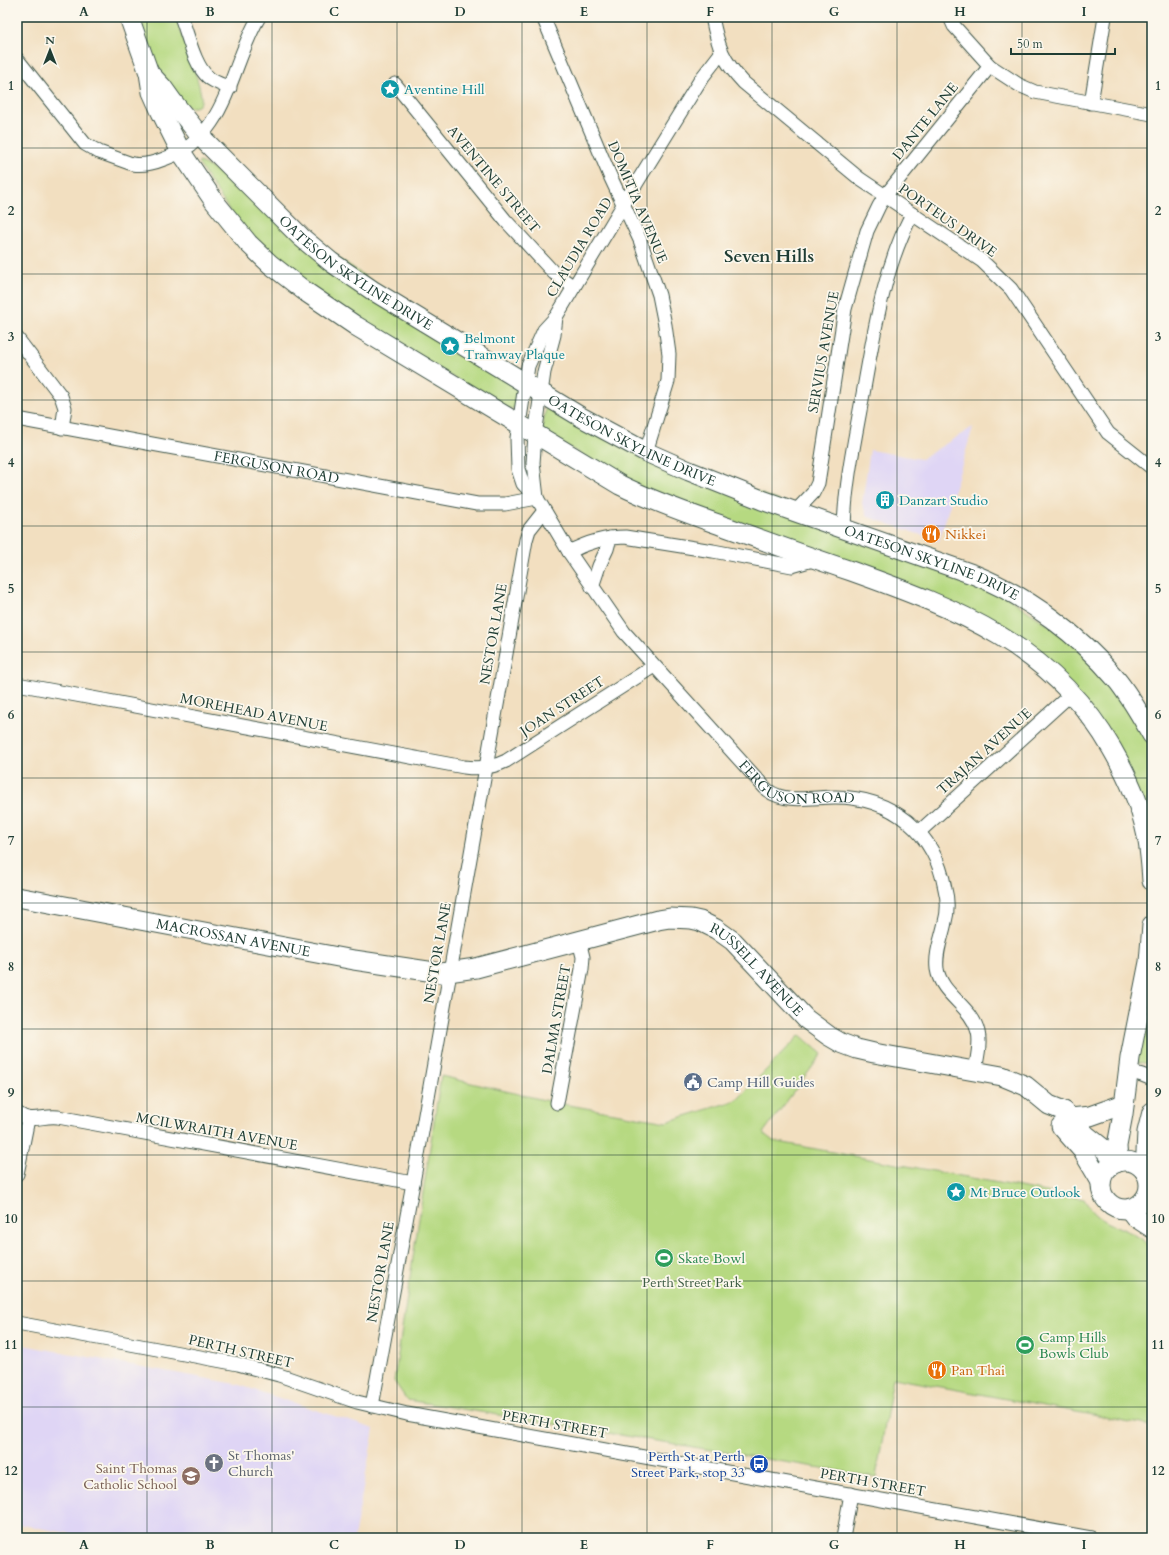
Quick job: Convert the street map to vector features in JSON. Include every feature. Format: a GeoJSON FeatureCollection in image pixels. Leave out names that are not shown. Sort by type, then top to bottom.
{"type":"FeatureCollection","features":[{"type":"Feature","properties":{"kind":"main road","name":"OATESON SKYLINE DRIVE"},"geometry":{"type":"LineString","coordinates":[[129,17],[150,73],[152,92],[160,112],[181,152],[205,189],[234,227],[270,264],[328,308],[356,326],[600,474],[638,494],[684,512],[913,593],[997,633],[1032,656],[1051,672],[1095,722],[1126,775],[1143,818],[1152,881]]}},
{"type":"Feature","properties":{"kind":"main road","name":"OATESON SKYLINE DRIVE"},"geometry":{"type":"LineString","coordinates":[[150,73],[201,137],[313,248],[372,290],[581,417],[667,462],[795,512],[990,581],[1007,590],[1040,611],[1073,635],[1116,680],[1130,698],[1152,735]]}},
{"type":"Feature","properties":{"kind":"main road","name":"MACROSSAN AVENUE"},"geometry":{"type":"LineString","coordinates":[[17,897],[354,960],[432,973],[450,973]]}},
{"type":"Feature","properties":{"kind":"main road","name":"RUSSELL AVENUE"},"geometry":{"type":"LineString","coordinates":[[450,973],[476,968],[670,918],[700,921],[716,929],[733,941],[802,1015],[828,1036],[841,1043],[863,1050],[1002,1076],[1018,1082],[1034,1091],[1049,1105]]}},
{"type":"Feature","properties":{"kind":"main road"},"geometry":{"type":"LineString","coordinates":[[1117,1162],[1117,1146],[1128,1071],[1149,962],[1152,925]]}},
{"type":"Feature","properties":{"kind":"main road"},"geometry":{"type":"LineString","coordinates":[[1071,1118],[1090,1116],[1124,1104]]}},
{"type":"Feature","properties":{"kind":"main road"},"geometry":{"type":"LineString","coordinates":[[1049,1105],[1064,1111],[1093,1141],[1106,1150],[1117,1162]]}},
{"type":"Feature","properties":{"kind":"main road"},"geometry":{"type":"LineString","coordinates":[[1049,1105],[1056,1121],[1082,1150],[1101,1182]]}},
{"type":"Feature","properties":{"kind":"main road"},"geometry":{"type":"LineString","coordinates":[[1149,1184],[1140,1166],[1133,1162],[1126,1161],[1117,1162],[1109,1167],[1101,1182],[1101,1189],[1103,1196],[1108,1202],[1114,1207],[1122,1209],[1129,1209],[1136,1206],[1147,1196],[1149,1184],[1147,1132],[1152,1112]]}},
{"type":"Feature","properties":{"kind":"main road"},"geometry":{"type":"LineString","coordinates":[[1129,1209],[1135,1218],[1152,1228]]}},
{"type":"Feature","properties":{"kind":"street"},"geometry":{"type":"LineString","coordinates":[[182,17],[196,58],[204,72],[212,80],[230,88]]}},
{"type":"Feature","properties":{"kind":"street"},"geometry":{"type":"LineString","coordinates":[[17,59],[80,138],[91,148],[137,165],[156,162],[181,152],[201,137],[217,113],[230,88],[247,39],[259,17]]}},
{"type":"Feature","properties":{"kind":"street","name":"DOMITIA AVENUE"},"geometry":{"type":"LineString","coordinates":[[543,17],[623,205],[640,240],[659,295],[669,354],[668,381],[646,452]]}},
{"type":"Feature","properties":{"kind":"street","name":"PORTEUS DRIVE"},"geometry":{"type":"LineString","coordinates":[[712,17],[722,53],[730,68],[744,83],[860,179],[982,261],[1011,290],[1108,433],[1152,468]]}},
{"type":"Feature","properties":{"kind":"street"},"geometry":{"type":"LineString","coordinates":[[950,17],[954,26],[990,66],[1019,85],[1035,92],[1152,114]]}},
{"type":"Feature","properties":{"kind":"street"},"geometry":{"type":"LineString","coordinates":[[1091,103],[1105,17]]}},
{"type":"Feature","properties":{"kind":"street","name":"CLAUDIA ROAD"},"geometry":{"type":"LineString","coordinates":[[519,425],[528,366],[544,330],[556,317],[701,79],[722,53]]}},
{"type":"Feature","properties":{"kind":"street","name":"DANTE LANE"},"geometry":{"type":"LineString","coordinates":[[885,196],[990,66]]}},
{"type":"Feature","properties":{"kind":"street","name":"AVENTINE STREET"},"geometry":{"type":"LineString","coordinates":[[395,84],[506,221],[554,273],[574,287]]}},
{"type":"Feature","properties":{"kind":"street","name":"SERVIUS AVENUE"},"geometry":{"type":"LineString","coordinates":[[795,512],[816,489],[845,309],[867,231],[885,196]]}},
{"type":"Feature","properties":{"kind":"street"},"geometry":{"type":"LineString","coordinates":[[844,529],[845,502],[854,444],[878,311],[897,247],[912,214]]}},
{"type":"Feature","properties":{"kind":"street","name":"CLAUDIA ROAD"},"geometry":{"type":"LineString","coordinates":[[535,435],[546,362],[554,335],[556,317]]}},
{"type":"Feature","properties":{"kind":"street"},"geometry":{"type":"LineString","coordinates":[[17,338],[51,381],[63,400],[65,408],[62,428]]}},
{"type":"Feature","properties":{"kind":"street","name":"FERGUSON ROAD"},"geometry":{"type":"LineString","coordinates":[[17,419],[477,504],[500,505],[537,498]]}},
{"type":"Feature","properties":{"kind":"street","name":"FERGUSON ROAD"},"geometry":{"type":"LineString","coordinates":[[519,425],[517,448],[520,478],[523,484],[537,498],[569,552],[624,632],[758,782],[772,794],[787,798],[836,797],[863,800],[889,808],[908,821],[919,832],[935,856],[942,876],[947,898],[946,921],[937,952],[937,971],[945,988],[968,1012],[976,1025],[979,1044],[975,1071]]}},
{"type":"Feature","properties":{"kind":"street","name":"FERGUSON ROAD"},"geometry":{"type":"LineString","coordinates":[[535,435],[534,463],[537,498]]}},
{"type":"Feature","properties":{"kind":"street","name":"NESTOR LANE"},"geometry":{"type":"LineString","coordinates":[[372,1406],[413,1183],[526,540],[529,530],[544,511]]}},
{"type":"Feature","properties":{"kind":"street"},"geometry":{"type":"LineString","coordinates":[[569,552],[577,548],[610,538],[636,538],[792,566],[816,559]]}},
{"type":"Feature","properties":{"kind":"street"},"geometry":{"type":"LineString","coordinates":[[592,587],[610,538]]}},
{"type":"Feature","properties":{"kind":"street","name":"JOAN STREET"},"geometry":{"type":"LineString","coordinates":[[486,768],[506,761],[654,666]]}},
{"type":"Feature","properties":{"kind":"street","name":"MOREHEAD AVENUE"},"geometry":{"type":"LineString","coordinates":[[17,684],[464,767],[486,768]]}},
{"type":"Feature","properties":{"kind":"street","name":"TRAJAN AVENUE"},"geometry":{"type":"LineString","coordinates":[[919,832],[1071,694]]}},
{"type":"Feature","properties":{"kind":"street","name":"DALMA STREET"},"geometry":{"type":"LineString","coordinates":[[557,1103],[582,969],[583,957],[579,941]]}},
{"type":"Feature","properties":{"kind":"street"},"geometry":{"type":"LineString","coordinates":[[1128,1071],[1152,1079]]}},
{"type":"Feature","properties":{"kind":"street"},"geometry":{"type":"LineString","coordinates":[[17,1174],[22,1116]]}},
{"type":"Feature","properties":{"kind":"street","name":"MCILWRAITH AVENUE"},"geometry":{"type":"LineString","coordinates":[[22,1116],[32,1120],[47,1117],[58,1118],[413,1183]]}},
{"type":"Feature","properties":{"kind":"street","name":"PERTH STREET"},"geometry":{"type":"LineString","coordinates":[[17,1323],[238,1364],[279,1375],[372,1406],[407,1414],[1091,1538]]}},
{"type":"Feature","properties":{"kind":"street"},"geometry":{"type":"LineString","coordinates":[[843,1538],[851,1494]]}},
{"type":"Feature","properties":{"kind":"shaded area"},"geometry":{"type":"Polygon","coordinates":[[[973,427],[939,541],[868,517],[862,504],[870,450],[921,459],[973,427]]]}},
{"type":"Feature","properties":{"kind":"shaded area","name":"Saint Thomas Catholic School"},"geometry":{"type":"Polygon","coordinates":[[[17,1344],[236,1384],[374,1429],[354,1538],[94,1538],[17,1524],[17,1344]]]}},
{"type":"Feature","properties":{"kind":"green space"},"geometry":{"type":"Polygon","coordinates":[[[138,17],[176,17],[199,85],[201,101],[199,105],[193,107],[186,106],[165,80],[151,53],[138,17]]]}},
{"type":"Feature","properties":{"kind":"green space"},"geometry":{"type":"Polygon","coordinates":[[[200,162],[234,180],[267,208],[519,384],[515,408],[508,409],[348,317],[243,231],[198,163],[200,162]]]}},
{"type":"Feature","properties":{"kind":"green space"},"geometry":{"type":"Polygon","coordinates":[[[546,408],[989,585],[1075,643],[1139,720],[1152,747],[1152,835],[1126,764],[1021,642],[664,500],[541,432],[546,408]]]}},
{"type":"Feature","properties":{"kind":"green space"},"geometry":{"type":"Polygon","coordinates":[[[1152,979],[1152,1064],[1137,1062],[1152,979]]]}},
{"type":"Feature","properties":{"kind":"green space","name":"Perth Street Park"},"geometry":{"type":"Polygon","coordinates":[[[800,1035],[822,1054],[763,1133],[773,1141],[1084,1199],[1090,1208],[1102,1219],[1132,1233],[1145,1241],[1152,1248],[1152,1426],[893,1378],[876,1477],[407,1400],[394,1381],[441,1076],[557,1103],[666,1122],[737,1100],[800,1035]]]}},
{"type":"Feature","properties":{"kind":"place","name":"Aventine Hill"},"geometry":{"type":"Point","coordinates":[390,89]}},
{"type":"Feature","properties":{"kind":"place","name":"Belmont Tramway Plaque"},"geometry":{"type":"Point","coordinates":[450,346]}},
{"type":"Feature","properties":{"kind":"place","name":"Danzart Studio"},"geometry":{"type":"Point","coordinates":[885,500]}},
{"type":"Feature","properties":{"kind":"place","name":"Nikkei"},"geometry":{"type":"Point","coordinates":[931,534]}},
{"type":"Feature","properties":{"kind":"place","name":"Camp Hill Guides"},"geometry":{"type":"Point","coordinates":[693,1082]}},
{"type":"Feature","properties":{"kind":"place","name":"Mt Bruce Outlook"},"geometry":{"type":"Point","coordinates":[956,1192]}},
{"type":"Feature","properties":{"kind":"place","name":"Skate Bowl"},"geometry":{"type":"Point","coordinates":[664,1258]}},
{"type":"Feature","properties":{"kind":"place","name":"Camp Hills Bowls Club"},"geometry":{"type":"Point","coordinates":[1025,1345]}},
{"type":"Feature","properties":{"kind":"place","name":"Pan Thai"},"geometry":{"type":"Point","coordinates":[937,1370]}},
{"type":"Feature","properties":{"kind":"place","name":"St Thomas' Church"},"geometry":{"type":"Point","coordinates":[214,1463]}},
{"type":"Feature","properties":{"kind":"place","name":"Perth St at Perth Street Park, stop 33"},"geometry":{"type":"Point","coordinates":[759,1464]}},
{"type":"Feature","properties":{"kind":"place","name":"Saint Thomas Catholic School"},"geometry":{"type":"Point","coordinates":[191,1476]}},
{"type":"Feature","properties":{"kind":"district","name":"Seven Hills"},"geometry":{"type":"Point","coordinates":[769,256]}}]}
